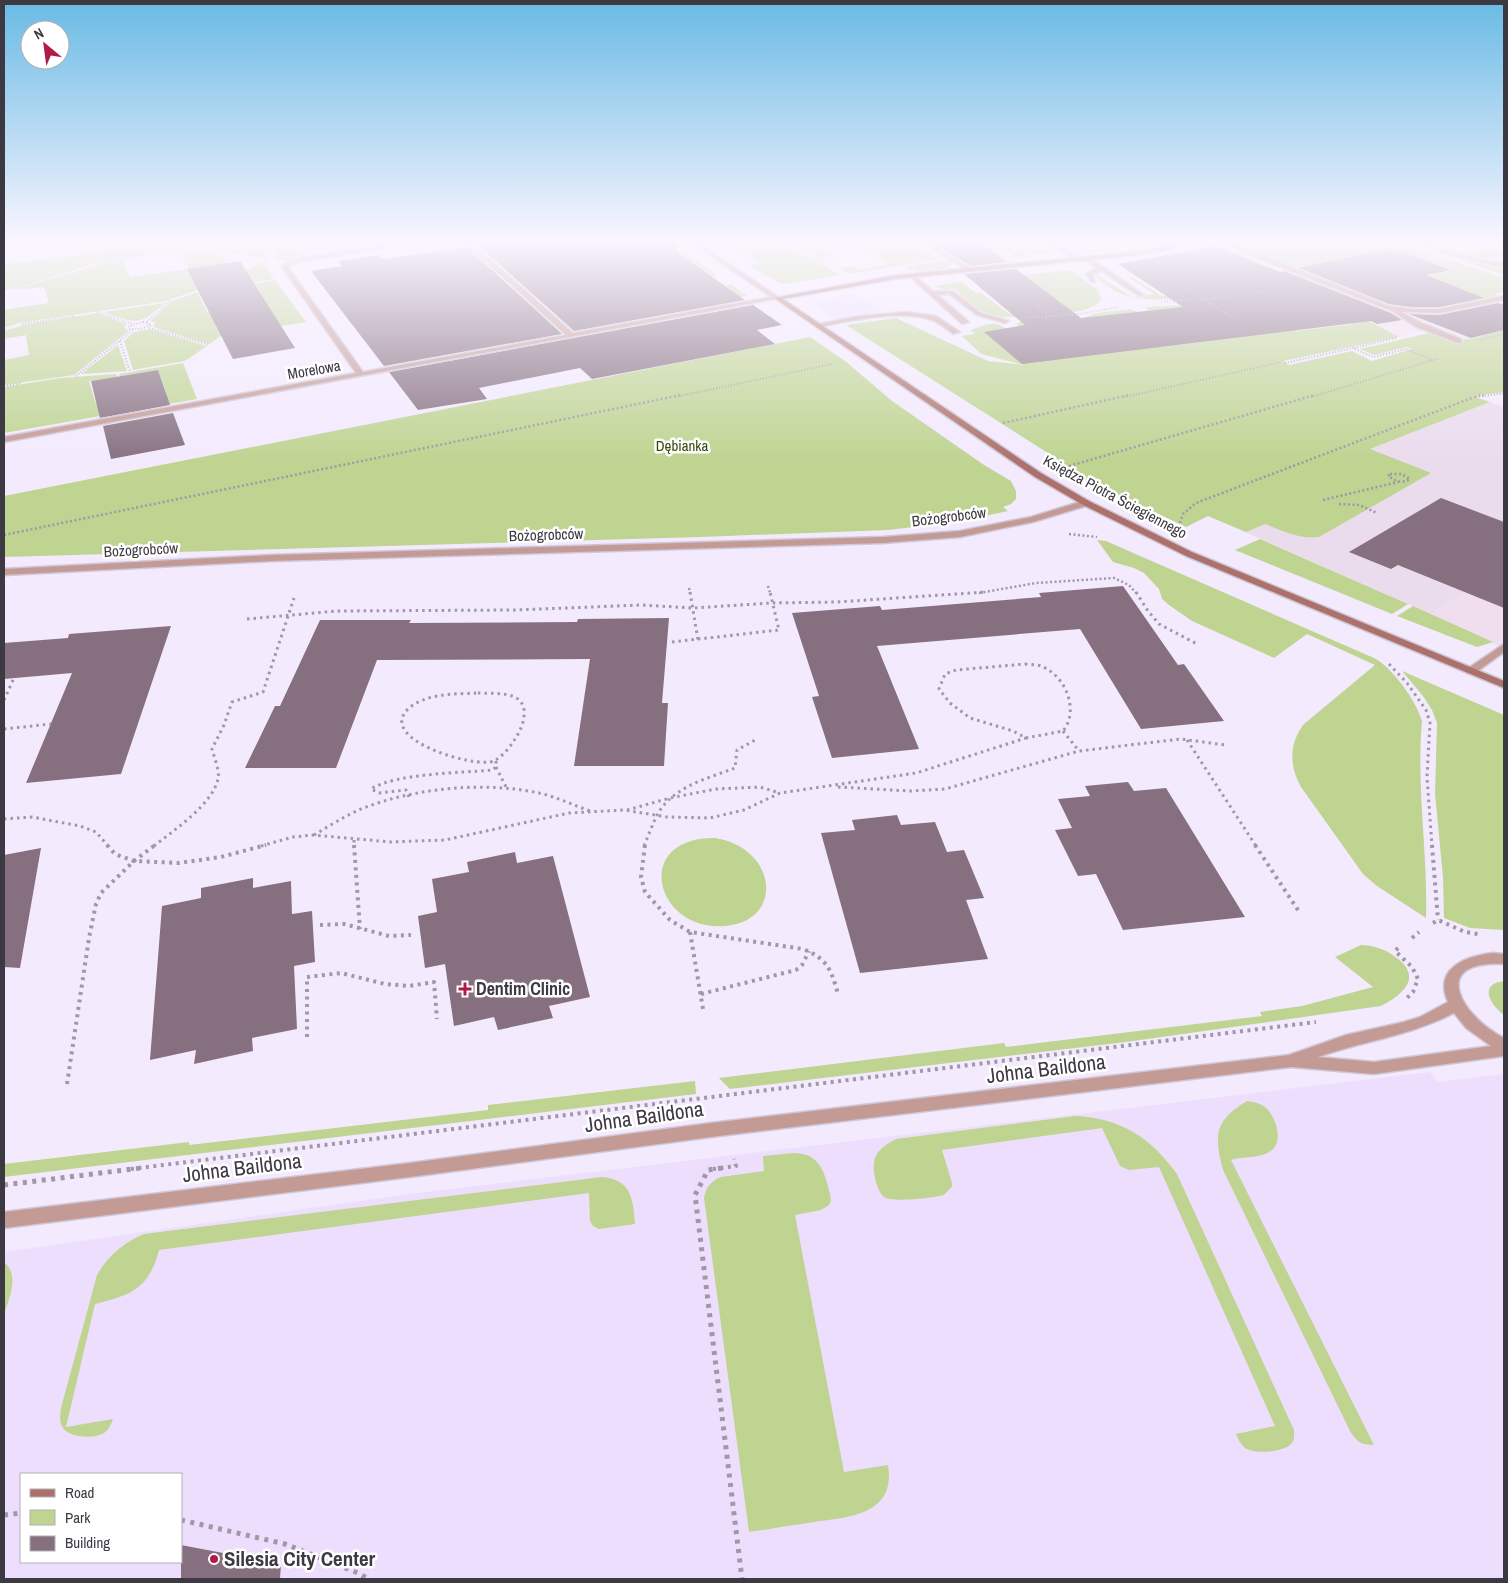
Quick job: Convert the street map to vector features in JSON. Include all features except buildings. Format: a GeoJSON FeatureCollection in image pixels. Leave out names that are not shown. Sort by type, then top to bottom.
{"type":"FeatureCollection","features":[{"type":"Feature","properties":{"kind":"street"},"geometry":{"type":"LineString","coordinates":[[319,316],[360,375]]}},
{"type":"Feature","properties":{"kind":"street"},"geometry":{"type":"LineString","coordinates":[[550,316],[572,336]]}},
{"type":"Feature","properties":{"kind":"street","name":"Morelowa"},"geometry":{"type":"LineString","coordinates":[[4,440],[681,316]]}},
{"type":"Feature","properties":{"kind":"street","name":"Księdza Piotra Ściegiennego"},"geometry":{"type":"LineString","coordinates":[[804,316],[1038,475],[1086,503],[1190,554],[1504,685]]}},
{"type":"Feature","properties":{"kind":"street"},"geometry":{"type":"LineString","coordinates":[[818,325],[890,316]]}},
{"type":"Feature","properties":{"kind":"street"},"geometry":{"type":"LineString","coordinates":[[922,316],[938,320],[956,332]]}},
{"type":"Feature","properties":{"kind":"street"},"geometry":{"type":"LineString","coordinates":[[958,316],[965,322]]}},
{"type":"Feature","properties":{"kind":"street"},"geometry":{"type":"LineString","coordinates":[[986,316],[1005,321]]}},
{"type":"Feature","properties":{"kind":"street"},"geometry":{"type":"LineString","coordinates":[[1404,316],[1458,341]]}},
{"type":"Feature","properties":{"kind":"street","name":"Bożogrobców"},"geometry":{"type":"LineString","coordinates":[[4,572],[270,558],[883,540],[960,534],[1032,519],[1086,503]]}},
{"type":"Feature","properties":{"kind":"street"},"geometry":{"type":"LineString","coordinates":[[1471,671],[1504,647]]}},
{"type":"Feature","properties":{"kind":"street"},"geometry":{"type":"LineString","coordinates":[[1504,959],[1477,959],[1461,966],[1453,976],[1451,990],[1456,1005],[1469,1022],[1488,1037],[1504,1045]]}},
{"type":"Feature","properties":{"kind":"street","name":"Johna Baildona"},"geometry":{"type":"LineString","coordinates":[[1290,1061],[1346,1042],[1405,1028],[1425,1021],[1456,1005]]}},
{"type":"Feature","properties":{"kind":"street","name":"Johna Baildona"},"geometry":{"type":"LineString","coordinates":[[4,1220],[410,1170],[711,1130],[1290,1061],[1374,1068],[1504,1050]]}},
{"type":"Feature","properties":{"kind":"path"},"geometry":{"type":"LineString","coordinates":[[22,324],[75,316]]}},
{"type":"Feature","properties":{"kind":"path"},"geometry":{"type":"LineString","coordinates":[[109,316],[133,324]]}},
{"type":"Feature","properties":{"kind":"path"},"geometry":{"type":"LineString","coordinates":[[134,330],[128,327],[133,324],[146,322],[153,316]]}},
{"type":"Feature","properties":{"kind":"path"},"geometry":{"type":"LineString","coordinates":[[1230,316],[1236,320]]}},
{"type":"Feature","properties":{"kind":"path"},"geometry":{"type":"LineString","coordinates":[[146,322],[151,325],[148,328]]}},
{"type":"Feature","properties":{"kind":"path"},"geometry":{"type":"LineString","coordinates":[[76,376],[134,330],[148,328],[210,346]]}},
{"type":"Feature","properties":{"kind":"path"},"geometry":{"type":"LineString","coordinates":[[1001,423],[1432,330]]}},
{"type":"Feature","properties":{"kind":"path"},"geometry":{"type":"LineString","coordinates":[[1476,340],[1504,334]]}},
{"type":"Feature","properties":{"kind":"path"},"geometry":{"type":"LineString","coordinates":[[120,341],[130,372]]}},
{"type":"Feature","properties":{"kind":"path"},"geometry":{"type":"LineString","coordinates":[[1353,348],[1373,357],[1406,348],[1431,359],[1431,362]]}},
{"type":"Feature","properties":{"kind":"path"},"geometry":{"type":"LineString","coordinates":[[1069,466],[1440,358]]}},
{"type":"Feature","properties":{"kind":"path"},"geometry":{"type":"LineString","coordinates":[[4,535],[835,363]]}},
{"type":"Feature","properties":{"kind":"path"},"geometry":{"type":"LineString","coordinates":[[4,386],[22,383]]}},
{"type":"Feature","properties":{"kind":"path"},"geometry":{"type":"LineString","coordinates":[[1178,526],[1184,514],[1196,503],[1477,396],[1504,393]]}},
{"type":"Feature","properties":{"kind":"path"},"geometry":{"type":"LineString","coordinates":[[1323,500],[1404,482],[1410,479],[1395,473],[1388,476],[1398,482]]}},
{"type":"Feature","properties":{"kind":"path"},"geometry":{"type":"LineString","coordinates":[[1339,504],[1359,505],[1377,512]]}},
{"type":"Feature","properties":{"kind":"path"},"geometry":{"type":"LineString","coordinates":[[247,619],[337,612],[515,610],[641,604],[693,608],[846,601],[976,594],[1036,583],[1114,578],[1126,581],[1132,586],[1158,623],[1197,644]]}},
{"type":"Feature","properties":{"kind":"path"},"geometry":{"type":"LineString","coordinates":[[672,642],[779,630],[768,586]]}},
{"type":"Feature","properties":{"kind":"path"},"geometry":{"type":"LineString","coordinates":[[689,588],[698,640]]}},
{"type":"Feature","properties":{"kind":"path"},"geometry":{"type":"LineString","coordinates":[[67,1084],[89,938],[96,904],[102,893],[134,861],[186,821],[210,797],[219,778],[212,749],[224,725],[232,702],[263,692],[294,598]]}},
{"type":"Feature","properties":{"kind":"path"},"geometry":{"type":"LineString","coordinates":[[1386,660],[1407,683],[1426,710],[1430,723],[1427,777],[1438,920]]}},
{"type":"Feature","properties":{"kind":"path"},"geometry":{"type":"LineString","coordinates":[[624,810],[690,819],[710,818],[744,810],[780,793],[916,773],[1026,738],[1063,731],[1067,726],[1071,712],[1067,690],[1056,676],[1040,666],[1025,664],[956,670],[945,674],[941,681],[940,689],[947,701],[960,714],[981,723],[1016,731],[1026,738]]}},
{"type":"Feature","properties":{"kind":"path"},"geometry":{"type":"LineString","coordinates":[[4,700],[14,678]]}},
{"type":"Feature","properties":{"kind":"path"},"geometry":{"type":"LineString","coordinates":[[496,761],[487,763],[475,762],[418,742],[408,736],[402,723],[403,716],[417,702],[443,695],[498,695],[519,699],[524,705],[525,711],[518,734],[509,750],[496,761],[496,767],[507,788]]}},
{"type":"Feature","properties":{"kind":"path"},"geometry":{"type":"LineString","coordinates":[[4,729],[51,724]]}},
{"type":"Feature","properties":{"kind":"path"},"geometry":{"type":"LineString","coordinates":[[1063,731],[1079,751]]}},
{"type":"Feature","properties":{"kind":"path"},"geometry":{"type":"LineString","coordinates":[[757,739],[737,750],[735,768],[689,785],[670,798],[657,815],[643,849],[641,877],[645,892],[670,920],[690,932],[809,951],[820,956],[829,964],[838,994]]}},
{"type":"Feature","properties":{"kind":"path"},"geometry":{"type":"LineString","coordinates":[[833,786],[910,791],[946,789],[1079,751],[1186,740],[1225,745]]}},
{"type":"Feature","properties":{"kind":"path"},"geometry":{"type":"LineString","coordinates":[[1186,740],[1300,913]]}},
{"type":"Feature","properties":{"kind":"path"},"geometry":{"type":"LineString","coordinates":[[409,797],[406,790],[379,793],[371,789],[377,784],[397,780],[492,770],[496,767]]}},
{"type":"Feature","properties":{"kind":"path"},"geometry":{"type":"LineString","coordinates":[[4,819],[32,817],[80,826],[96,832],[115,854],[134,861],[179,863],[221,857],[293,837],[313,835],[391,842],[445,840],[545,817],[624,810],[716,789],[760,787],[780,793]]}},
{"type":"Feature","properties":{"kind":"path"},"geometry":{"type":"LineString","coordinates":[[313,835],[364,808],[442,790],[507,788],[535,792],[591,812]]}},
{"type":"Feature","properties":{"kind":"path"},"geometry":{"type":"LineString","coordinates":[[354,840],[360,929]]}},
{"type":"Feature","properties":{"kind":"path"},"geometry":{"type":"LineString","coordinates":[[1433,923],[1438,920]]}},
{"type":"Feature","properties":{"kind":"path"},"geometry":{"type":"LineString","coordinates":[[1438,920],[1465,932],[1482,934]]}},
{"type":"Feature","properties":{"kind":"path"},"geometry":{"type":"LineString","coordinates":[[320,926],[344,924],[389,936],[411,934]]}},
{"type":"Feature","properties":{"kind":"path"},"geometry":{"type":"LineString","coordinates":[[690,932],[704,1009]]}},
{"type":"Feature","properties":{"kind":"path"},"geometry":{"type":"LineString","coordinates":[[1412,938],[1419,932]]}},
{"type":"Feature","properties":{"kind":"path"},"geometry":{"type":"LineString","coordinates":[[1398,948],[1395,951],[1410,962],[1417,972],[1417,984],[1411,995],[1404,1000]]}},
{"type":"Feature","properties":{"kind":"path"},"geometry":{"type":"LineString","coordinates":[[701,994],[796,970],[802,965],[809,951]]}},
{"type":"Feature","properties":{"kind":"path"},"geometry":{"type":"LineString","coordinates":[[307,1037],[307,977],[341,973],[385,984],[409,986],[434,982],[437,1019]]}},
{"type":"Feature","properties":{"kind":"path"},"geometry":{"type":"LineString","coordinates":[[4,1185],[1318,1022]]}},
{"type":"Feature","properties":{"kind":"path"},"geometry":{"type":"LineString","coordinates":[[734,1159],[736,1166],[708,1170],[694,1195],[742,1579]]}},
{"type":"Feature","properties":{"kind":"path"},"geometry":{"type":"LineString","coordinates":[[4,1514],[20,1513]]}},
{"type":"Feature","properties":{"kind":"path"},"geometry":{"type":"LineString","coordinates":[[182,1520],[284,1544],[358,1573],[368,1579]]}},
{"type":"Feature","properties":{"kind":"shaded area"},"geometry":{"type":"Polygon","coordinates":[[[831,316],[854,316],[835,319],[831,316]]]}},
{"type":"Feature","properties":{"kind":"shaded area"},"geometry":{"type":"Polygon","coordinates":[[[1359,316],[1398,316],[1425,330],[1399,337],[1359,316]]]}},
{"type":"Feature","properties":{"kind":"shaded area"},"geometry":{"type":"Polygon","coordinates":[[[1407,316],[1504,316],[1504,330],[1471,339],[1459,340],[1407,316]]]}},
{"type":"Feature","properties":{"kind":"shaded area"},"geometry":{"type":"Polygon","coordinates":[[[1490,402],[1504,407],[1504,564],[1431,614],[1204,514],[1490,402]]]}},
{"type":"Feature","properties":{"kind":"shaded area"},"geometry":{"type":"Polygon","coordinates":[[[1504,564],[1504,642],[1498,646],[1431,614],[1504,564]]]}},
{"type":"Feature","properties":{"kind":"shaded area"},"geometry":{"type":"Polygon","coordinates":[[[1430,1072],[1438,1082],[1504,1074],[1504,1579],[4,1579],[4,1252],[409,1194],[1430,1072]]]}},
{"type":"Feature","properties":{"kind":"green space"},"geometry":{"type":"Polygon","coordinates":[[[4,316],[67,316],[19,323],[4,328],[4,316]]]}},
{"type":"Feature","properties":{"kind":"green space"},"geometry":{"type":"Polygon","coordinates":[[[79,316],[105,316],[127,324],[124,327],[129,331],[74,375],[4,385],[4,360],[29,355],[26,335],[4,339],[4,331],[23,325],[79,316]]]}},
{"type":"Feature","properties":{"kind":"green space"},"geometry":{"type":"Polygon","coordinates":[[[115,316],[149,316],[137,321],[115,316]]]}},
{"type":"Feature","properties":{"kind":"green space"},"geometry":{"type":"Polygon","coordinates":[[[156,316],[301,316],[306,322],[221,336],[209,344],[153,327],[155,323],[151,321],[156,316]]]}},
{"type":"Feature","properties":{"kind":"green space"},"geometry":{"type":"Polygon","coordinates":[[[1089,316],[1140,316],[1160,347],[1216,340],[1157,316],[1271,316],[1296,331],[1353,324],[1340,316],[1345,316],[1360,323],[1347,316],[1359,316],[1399,337],[1283,361],[1289,365],[1352,351],[1372,361],[1412,349],[1407,347],[1374,355],[1360,349],[1433,332],[1452,340],[1471,339],[1504,330],[1504,392],[1472,396],[1490,402],[1370,449],[1431,473],[1319,537],[1298,536],[1265,524],[1246,532],[1208,516],[1186,527],[1064,469],[1061,466],[1062,462],[846,325],[896,318],[988,361],[1024,365],[981,354],[962,336],[975,334],[971,330],[989,324],[998,324],[1006,329],[1020,327],[1016,324],[1019,322],[1082,318],[1089,316]]]}},
{"type":"Feature","properties":{"kind":"green space"},"geometry":{"type":"Polygon","coordinates":[[[149,329],[207,346],[185,361],[133,370],[124,341],[134,332],[149,329]]]}},
{"type":"Feature","properties":{"kind":"green space","name":"Dębianka"},"geometry":{"type":"Polygon","coordinates":[[[810,337],[845,361],[892,401],[984,465],[1011,481],[1016,491],[1016,499],[1011,504],[1003,507],[1008,511],[956,522],[888,530],[4,557],[4,496],[810,337]]]}},
{"type":"Feature","properties":{"kind":"green space"},"geometry":{"type":"Polygon","coordinates":[[[118,345],[127,371],[81,374],[118,345]]]}},
{"type":"Feature","properties":{"kind":"green space"},"geometry":{"type":"Polygon","coordinates":[[[183,363],[197,399],[4,433],[4,387],[60,378],[116,374],[117,377],[89,381],[96,404],[166,392],[158,370],[120,376],[119,374],[183,363]]]}},
{"type":"Feature","properties":{"kind":"green space"},"geometry":{"type":"Polygon","coordinates":[[[1260,539],[1408,604],[1392,614],[1235,550],[1260,539]]]}},
{"type":"Feature","properties":{"kind":"green space"},"geometry":{"type":"Polygon","coordinates":[[[1097,540],[1106,541],[1374,658],[1396,677],[1415,704],[1422,721],[1420,770],[1426,918],[1377,886],[1363,874],[1301,787],[1294,771],[1293,747],[1304,724],[1375,665],[1307,634],[1274,658],[1192,621],[1162,599],[1159,589],[1144,573],[1113,562],[1097,540]]]}},
{"type":"Feature","properties":{"kind":"green space"},"geometry":{"type":"Polygon","coordinates":[[[1413,606],[1493,642],[1477,647],[1397,616],[1413,606]]]}},
{"type":"Feature","properties":{"kind":"green space"},"geometry":{"type":"Polygon","coordinates":[[[1402,671],[1504,715],[1504,930],[1470,928],[1444,918],[1443,877],[1435,794],[1437,723],[1432,710],[1423,696],[1402,671]]]}},
{"type":"Feature","properties":{"kind":"green space"},"geometry":{"type":"Polygon","coordinates":[[[715,838],[736,844],[752,855],[762,869],[766,884],[765,899],[757,912],[744,921],[724,926],[700,924],[681,914],[669,900],[662,884],[663,867],[672,852],[689,842],[715,838]]]}},
{"type":"Feature","properties":{"kind":"green space"},"geometry":{"type":"Polygon","coordinates":[[[1361,945],[1386,951],[1403,963],[1408,971],[1409,977],[1403,990],[1381,1006],[1126,1042],[730,1089],[719,1078],[1004,1043],[1006,1047],[1262,1016],[1260,1012],[1302,1006],[1373,987],[1335,957],[1361,945]]]}},
{"type":"Feature","properties":{"kind":"green space"},"geometry":{"type":"Polygon","coordinates":[[[1504,981],[1504,1015],[1491,1001],[1489,990],[1496,983],[1504,981]]]}},
{"type":"Feature","properties":{"kind":"green space"},"geometry":{"type":"Polygon","coordinates":[[[695,1081],[696,1094],[4,1177],[4,1164],[189,1142],[189,1145],[488,1110],[488,1105],[695,1081]]]}},
{"type":"Feature","properties":{"kind":"green space"},"geometry":{"type":"Polygon","coordinates":[[[1247,1101],[1261,1105],[1269,1111],[1277,1128],[1276,1146],[1263,1155],[1231,1160],[1374,1445],[1360,1442],[1350,1431],[1223,1170],[1218,1147],[1219,1130],[1228,1115],[1247,1101]]]}},
{"type":"Feature","properties":{"kind":"green space"},"geometry":{"type":"Polygon","coordinates":[[[1075,1116],[1107,1121],[1134,1132],[1157,1150],[1177,1174],[1294,1430],[1293,1440],[1290,1445],[1281,1449],[1260,1452],[1248,1449],[1240,1443],[1236,1434],[1275,1426],[1159,1167],[1129,1170],[1120,1166],[1102,1128],[942,1150],[952,1183],[952,1187],[943,1195],[897,1200],[886,1198],[878,1187],[874,1174],[874,1161],[883,1147],[896,1139],[1075,1116]]]}},
{"type":"Feature","properties":{"kind":"green space"},"geometry":{"type":"Polygon","coordinates":[[[794,1153],[808,1155],[821,1167],[831,1200],[829,1205],[821,1210],[795,1215],[844,1472],[888,1465],[889,1481],[885,1494],[878,1503],[856,1515],[749,1532],[704,1198],[706,1191],[712,1183],[721,1177],[764,1171],[763,1156],[794,1153]]]}},
{"type":"Feature","properties":{"kind":"green space"},"geometry":{"type":"Polygon","coordinates":[[[602,1177],[620,1182],[629,1192],[632,1199],[635,1224],[599,1229],[593,1226],[590,1221],[589,1193],[159,1250],[150,1274],[137,1288],[119,1297],[95,1304],[66,1427],[113,1419],[110,1427],[100,1435],[89,1437],[76,1436],[63,1428],[60,1418],[61,1408],[97,1275],[117,1251],[144,1234],[602,1177]]]}},
{"type":"Feature","properties":{"kind":"green space"},"geometry":{"type":"Polygon","coordinates":[[[4,1262],[9,1267],[11,1273],[12,1287],[4,1315],[4,1262]]]}},
{"type":"Feature","properties":{"kind":"place","name":"Dentim Clinic"},"geometry":{"type":"Point","coordinates":[465,989]}},
{"type":"Feature","properties":{"kind":"place","name":"Silesia City Center"},"geometry":{"type":"Point","coordinates":[214,1559]}}]}
